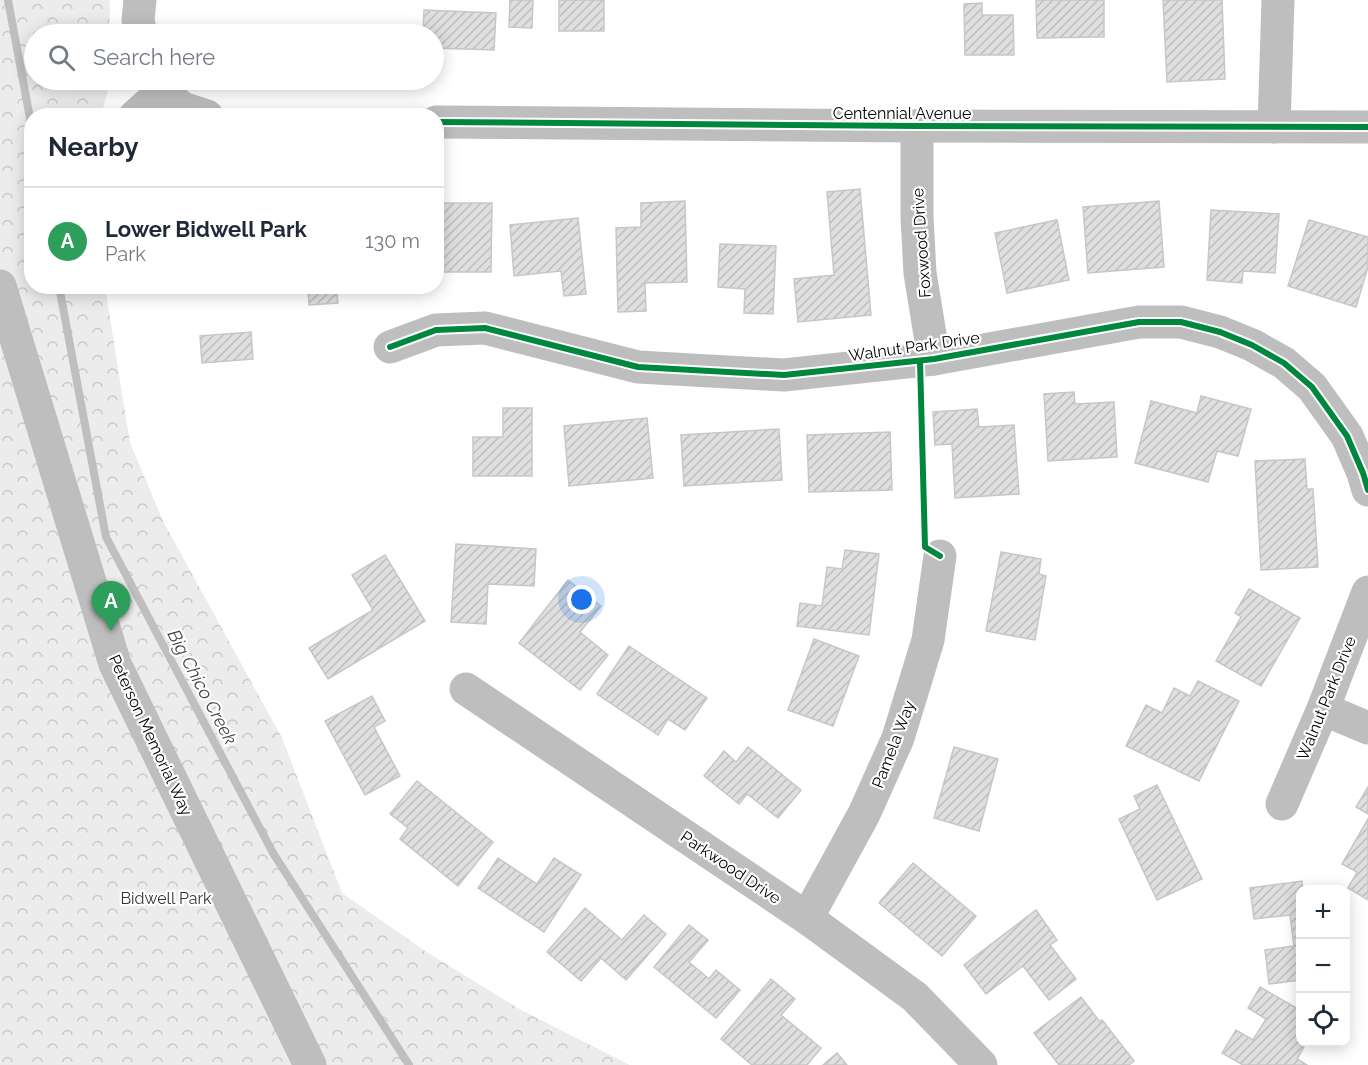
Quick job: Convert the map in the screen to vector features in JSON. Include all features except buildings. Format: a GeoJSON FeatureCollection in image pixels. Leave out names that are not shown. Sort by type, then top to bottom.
{"type":"FeatureCollection","features":[{"type":"Feature","properties":{"kind":"street"},"geometry":{"type":"LineString","coordinates":[[139,24],[140,0]]}},
{"type":"Feature","properties":{"kind":"street"},"geometry":{"type":"LineString","coordinates":[[1274,127],[1278,0]]}},
{"type":"Feature","properties":{"kind":"street"},"geometry":{"type":"LineString","coordinates":[[141,108],[156,90]]}},
{"type":"Feature","properties":{"kind":"street"},"geometry":{"type":"LineString","coordinates":[[165,90],[182,108]]}},
{"type":"Feature","properties":{"kind":"street","name":"Centennial Avenue"},"geometry":{"type":"LineString","coordinates":[[444,122],[1368,127]]}},
{"type":"Feature","properties":{"kind":"street","name":"Foxwood Drive"},"geometry":{"type":"LineString","coordinates":[[917,126],[917,217],[920,273],[934,359]]}},
{"type":"Feature","properties":{"kind":"street","name":"Peterson Memorial Way"},"geometry":{"type":"LineString","coordinates":[[0,286],[115,664],[310,1065]]}},
{"type":"Feature","properties":{"kind":"street","name":"Walnut Park Drive"},"geometry":{"type":"LineString","coordinates":[[390,347],[436,330],[485,328],[638,367],[784,375],[934,359],[1138,322],[1181,322],[1220,332],[1252,345],[1284,363],[1312,387],[1357,430],[1363,473],[1368,490]]}},
{"type":"Feature","properties":{"kind":"street","name":"Pamela Way"},"geometry":{"type":"LineString","coordinates":[[807,918],[864,814],[898,738],[928,640],[940,556]]}},
{"type":"Feature","properties":{"kind":"street","name":"Walnut Park Drive"},"geometry":{"type":"LineString","coordinates":[[1282,804],[1323,709],[1368,592]]}},
{"type":"Feature","properties":{"kind":"street","name":"Parkwood Drive"},"geometry":{"type":"LineString","coordinates":[[466,689],[807,918],[915,997],[981,1065]]}},
{"type":"Feature","properties":{"kind":"street"},"geometry":{"type":"LineString","coordinates":[[1323,709],[1368,728]]}},
{"type":"Feature","properties":{"kind":"green space","name":"Bidwell Park"},"geometry":{"type":"Polygon","coordinates":[[[0,0],[110,0],[109,24],[24,24],[24,90],[108,90],[103,108],[24,108],[24,294],[106,294],[130,443],[164,523],[282,738],[342,893],[425,951],[521,1010],[630,1065],[0,1065],[0,0]]]}},
{"type":"Feature","properties":{"kind":"waterway","name":"Big Chico Creek"},"geometry":{"type":"LineString","coordinates":[[8,0],[24,86]]}},
{"type":"Feature","properties":{"kind":"waterway","name":"Big Chico Creek"},"geometry":{"type":"LineString","coordinates":[[25,90],[28,108]]}},
{"type":"Feature","properties":{"kind":"waterway","name":"Big Chico Creek"},"geometry":{"type":"LineString","coordinates":[[60,294],[106,537],[273,853],[409,1065]]}},
{"type":"Feature","properties":{"kind":"cycle path"},"geometry":{"type":"LineString","coordinates":[[444,122],[1368,127]]}},
{"type":"Feature","properties":{"kind":"cycle path"},"geometry":{"type":"LineString","coordinates":[[390,347],[436,330],[485,328],[638,367],[784,375],[934,359],[1139,322],[1181,322],[1220,332],[1252,345],[1284,363],[1312,387],[1347,436],[1368,490]]}},
{"type":"Feature","properties":{"kind":"cycle path"},"geometry":{"type":"LineString","coordinates":[[920,361],[925,547],[940,556]]}},
{"type":"Feature","properties":{"kind":"place","name":"Lower Bidwell Park"},"geometry":{"type":"Point","coordinates":[111,631]}}]}
